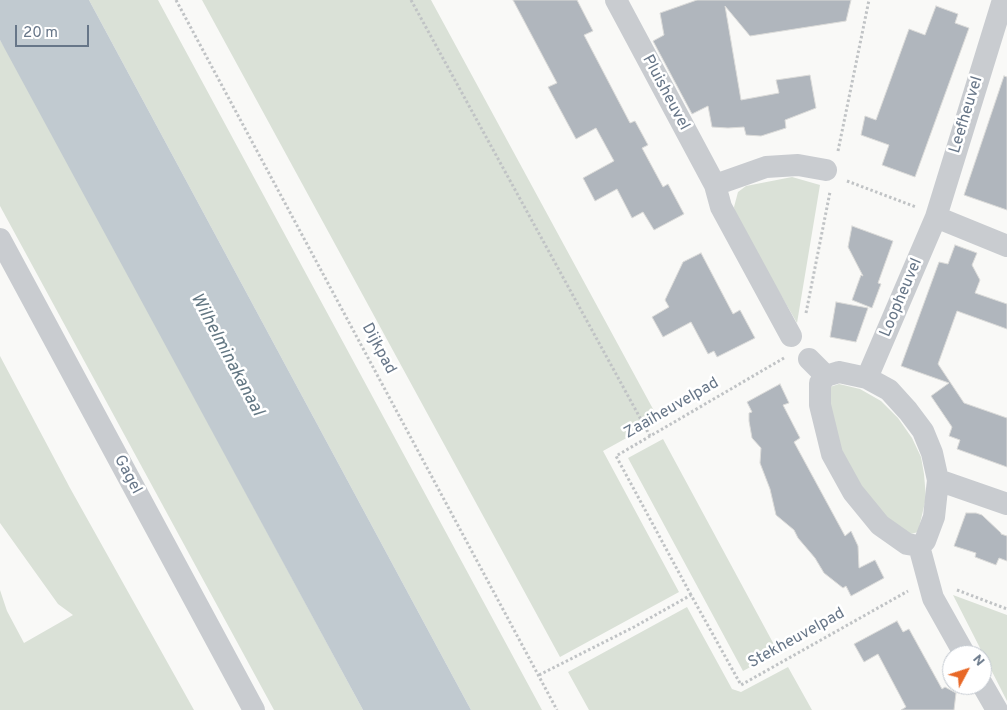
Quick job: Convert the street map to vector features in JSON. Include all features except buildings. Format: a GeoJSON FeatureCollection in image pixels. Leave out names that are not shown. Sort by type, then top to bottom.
{"type":"FeatureCollection","features":[{"type":"Feature","properties":{"kind":"street","name":"Pluisheuvel"},"geometry":{"type":"LineString","coordinates":[[616,0],[715,185],[720,207],[797,350],[826,376]]}},
{"type":"Feature","properties":{"kind":"street","name":"Leefheuvel"},"geometry":{"type":"LineString","coordinates":[[936,217],[1003,9]]}},
{"type":"Feature","properties":{"kind":"street"},"geometry":{"type":"LineString","coordinates":[[715,185],[766,168],[798,165],[826,170]]}},
{"type":"Feature","properties":{"kind":"street"},"geometry":{"type":"LineString","coordinates":[[936,217],[1007,246]]}},
{"type":"Feature","properties":{"kind":"street","name":"Loopheuvel"},"geometry":{"type":"LineString","coordinates":[[867,378],[936,217]]}},
{"type":"Feature","properties":{"kind":"street","name":"Gagel"},"geometry":{"type":"LineString","coordinates":[[0,239],[254,710]]}},
{"type":"Feature","properties":{"kind":"street"},"geometry":{"type":"LineString","coordinates":[[839,372],[867,378],[889,390],[924,431],[932,453],[938,480],[934,517],[925,541],[919,546],[908,544],[880,526],[849,484],[832,454],[820,405],[820,383],[826,376],[839,372]]}},
{"type":"Feature","properties":{"kind":"street"},"geometry":{"type":"LineString","coordinates":[[938,480],[1007,504]]}},
{"type":"Feature","properties":{"kind":"street"},"geometry":{"type":"LineString","coordinates":[[919,546],[933,598],[959,645]]}},
{"type":"Feature","properties":{"kind":"street"},"geometry":{"type":"LineString","coordinates":[[988,695],[996,710]]}},
{"type":"Feature","properties":{"kind":"path","name":"Dijkpad"},"geometry":{"type":"LineString","coordinates":[[176,0],[557,710]]}},
{"type":"Feature","properties":{"kind":"path"},"geometry":{"type":"LineString","coordinates":[[411,0],[650,436]]}},
{"type":"Feature","properties":{"kind":"path"},"geometry":{"type":"LineString","coordinates":[[826,170],[936,217]]}},
{"type":"Feature","properties":{"kind":"path","name":"Zaaiheuvelpad"},"geometry":{"type":"LineString","coordinates":[[691,595],[616,456],[797,350]]}},
{"type":"Feature","properties":{"kind":"path"},"geometry":{"type":"LineString","coordinates":[[929,580],[1007,609]]}},
{"type":"Feature","properties":{"kind":"path","name":"Stekheuvelpad"},"geometry":{"type":"LineString","coordinates":[[691,595],[741,685],[929,580]]}},
{"type":"Feature","properties":{"kind":"path"},"geometry":{"type":"LineString","coordinates":[[538,676],[634,627],[691,595]]}},
{"type":"Feature","properties":{"kind":"shaded area"},"geometry":{"type":"Polygon","coordinates":[[[89,0],[158,0],[542,710],[471,710],[89,0]]]}},
{"type":"Feature","properties":{"kind":"shaded area"},"geometry":{"type":"Polygon","coordinates":[[[202,0],[431,0],[659,420],[603,451],[679,592],[560,657],[202,0]]]}},
{"type":"Feature","properties":{"kind":"shaded area"},"geometry":{"type":"Polygon","coordinates":[[[0,40],[11,57],[363,710],[274,710],[0,206],[0,40]]]}},
{"type":"Feature","properties":{"kind":"shaded area"},"geometry":{"type":"Polygon","coordinates":[[[792,177],[820,185],[797,323],[735,216],[734,207],[738,192],[746,186],[792,177]]]}},
{"type":"Feature","properties":{"kind":"shaded area"},"geometry":{"type":"Polygon","coordinates":[[[0,356],[70,488],[194,710],[0,710],[0,590],[7,611],[24,643],[73,615],[58,604],[0,523],[0,356]]]}},
{"type":"Feature","properties":{"kind":"shaded area"},"geometry":{"type":"Polygon","coordinates":[[[839,384],[860,389],[881,401],[898,418],[912,438],[921,457],[926,498],[918,532],[904,536],[859,487],[840,450],[826,404],[830,387],[839,384]]]}},
{"type":"Feature","properties":{"kind":"shaded area"},"geometry":{"type":"Polygon","coordinates":[[[663,439],[778,652],[743,671],[628,458],[663,439]]]}},
{"type":"Feature","properties":{"kind":"shaded area"},"geometry":{"type":"Polygon","coordinates":[[[953,595],[1007,615],[1007,701],[992,672],[992,645],[978,645],[953,595]]]}},
{"type":"Feature","properties":{"kind":"shaded area"},"geometry":{"type":"Polygon","coordinates":[[[687,607],[732,689],[741,692],[788,667],[812,710],[589,710],[568,672],[687,607]]]}},
{"type":"Feature","properties":{"kind":"water","name":"Wilhelminakanaal"},"geometry":{"type":"Polygon","coordinates":[[[0,0],[89,0],[471,710],[363,710],[0,40],[0,0]]]}}]}
